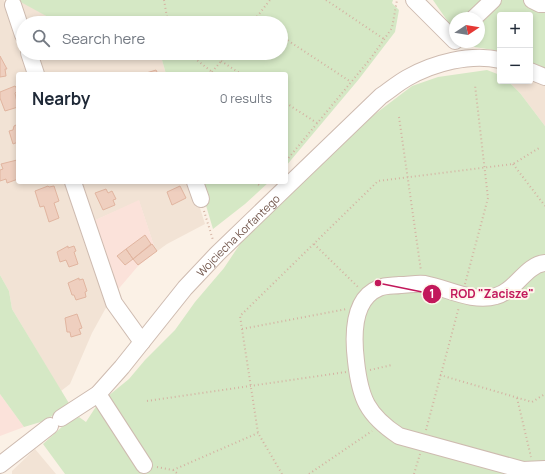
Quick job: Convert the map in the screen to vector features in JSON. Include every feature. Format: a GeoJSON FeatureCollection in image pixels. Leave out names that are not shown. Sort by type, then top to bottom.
{"type":"FeatureCollection","features":[{"type":"Feature","properties":{"kind":"street"},"geometry":{"type":"LineString","coordinates":[[414,0],[449,33]]}},
{"type":"Feature","properties":{"kind":"street"},"geometry":{"type":"LineString","coordinates":[[480,12],[493,0]]}},
{"type":"Feature","properties":{"kind":"street"},"geometry":{"type":"LineString","coordinates":[[532,0],[540,4],[545,4]]}},
{"type":"Feature","properties":{"kind":"street"},"geometry":{"type":"LineString","coordinates":[[13,5],[17,16]]}},
{"type":"Feature","properties":{"kind":"street"},"geometry":{"type":"LineString","coordinates":[[464,48],[475,58]]}},
{"type":"Feature","properties":{"kind":"street","name":"Wojciecha Korfantego"},"geometry":{"type":"LineString","coordinates":[[0,465],[55,422],[98,394],[185,288],[217,254],[381,96],[407,78],[431,68],[454,61],[475,58],[497,60]]}},
{"type":"Feature","properties":{"kind":"street"},"geometry":{"type":"LineString","coordinates":[[31,60],[35,72]]}},
{"type":"Feature","properties":{"kind":"street"},"geometry":{"type":"LineString","coordinates":[[533,72],[545,77]]}},
{"type":"Feature","properties":{"kind":"street"},"geometry":{"type":"LineString","coordinates":[[74,184],[114,303],[142,342]]}},
{"type":"Feature","properties":{"kind":"street"},"geometry":{"type":"LineString","coordinates":[[196,184],[200,199]]}},
{"type":"Feature","properties":{"kind":"street"},"geometry":{"type":"LineString","coordinates":[[539,470],[523,470],[423,443],[399,436],[382,425],[367,406],[362,394],[357,372],[355,338],[359,310],[368,296],[381,287],[423,284],[481,298],[496,296],[511,288],[538,264],[545,263]]}},
{"type":"Feature","properties":{"kind":"street"},"geometry":{"type":"LineString","coordinates":[[98,394],[144,465]]}},
{"type":"Feature","properties":{"kind":"path"},"geometry":{"type":"LineString","coordinates":[[164,0],[167,16]]}},
{"type":"Feature","properties":{"kind":"path"},"geometry":{"type":"LineString","coordinates":[[257,16],[270,0]]}},
{"type":"Feature","properties":{"kind":"path"},"geometry":{"type":"LineString","coordinates":[[326,0],[384,39]]}},
{"type":"Feature","properties":{"kind":"path"},"geometry":{"type":"LineString","coordinates":[[288,159],[351,82],[392,28],[397,0]]}},
{"type":"Feature","properties":{"kind":"path"},"geometry":{"type":"LineString","coordinates":[[288,41],[351,82]]}},
{"type":"Feature","properties":{"kind":"path"},"geometry":{"type":"LineString","coordinates":[[196,60],[211,72]]}},
{"type":"Feature","properties":{"kind":"path"},"geometry":{"type":"LineString","coordinates":[[213,72],[221,61],[238,72]]}},
{"type":"Feature","properties":{"kind":"path"},"geometry":{"type":"LineString","coordinates":[[414,474],[488,198],[475,85]]}},
{"type":"Feature","properties":{"kind":"path"},"geometry":{"type":"LineString","coordinates":[[288,104],[317,123]]}},
{"type":"Feature","properties":{"kind":"path"},"geometry":{"type":"LineString","coordinates":[[399,117],[409,178],[423,284]]}},
{"type":"Feature","properties":{"kind":"path"},"geometry":{"type":"LineString","coordinates":[[282,474],[258,433],[240,316],[378,181],[484,169],[513,164],[539,148]]}},
{"type":"Feature","properties":{"kind":"path"},"geometry":{"type":"LineString","coordinates":[[513,164],[545,206]]}},
{"type":"Feature","properties":{"kind":"path"},"geometry":{"type":"LineString","coordinates":[[200,199],[217,254]]}},
{"type":"Feature","properties":{"kind":"path"},"geometry":{"type":"LineString","coordinates":[[314,244],[368,296]]}},
{"type":"Feature","properties":{"kind":"path"},"geometry":{"type":"LineString","coordinates":[[242,329],[350,308],[359,310]]}},
{"type":"Feature","properties":{"kind":"path"},"geometry":{"type":"LineString","coordinates":[[147,401],[357,372],[392,365]]}},
{"type":"Feature","properties":{"kind":"path"},"geometry":{"type":"LineString","coordinates":[[440,375],[532,402],[545,394]]}},
{"type":"Feature","properties":{"kind":"path"},"geometry":{"type":"LineString","coordinates":[[517,398],[539,470]]}},
{"type":"Feature","properties":{"kind":"path"},"geometry":{"type":"LineString","coordinates":[[308,474],[382,425]]}},
{"type":"Feature","properties":{"kind":"path"},"geometry":{"type":"LineString","coordinates":[[173,470],[258,433]]}},
{"type":"Feature","properties":{"kind":"path"},"geometry":{"type":"LineString","coordinates":[[144,465],[173,470],[178,474]]}},
{"type":"Feature","properties":{"kind":"shaded area"},"geometry":{"type":"Polygon","coordinates":[[[0,0],[4,0],[16,36],[16,60],[24,60],[28,72],[16,72],[16,184],[67,184],[108,304],[92,333],[70,384],[61,391],[12,309],[9,291],[0,275],[0,0]]]}},
{"type":"Feature","properties":{"kind":"shaded area"},"geometry":{"type":"Polygon","coordinates":[[[17,0],[47,16],[21,16],[17,0]]]}},
{"type":"Feature","properties":{"kind":"shaded area"},"geometry":{"type":"Polygon","coordinates":[[[36,60],[162,60],[165,72],[40,72],[36,60]]]}},
{"type":"Feature","properties":{"kind":"shaded area"},"geometry":{"type":"Polygon","coordinates":[[[533,77],[545,83],[545,126],[520,93],[511,84],[533,84],[533,77]]]}},
{"type":"Feature","properties":{"kind":"shaded area"},"geometry":{"type":"Polygon","coordinates":[[[78,184],[193,184],[205,224],[167,244],[156,252],[139,201],[91,222],[78,184]]]}},
{"type":"Feature","properties":{"kind":"shaded area"},"geometry":{"type":"Polygon","coordinates":[[[139,200],[156,252],[138,266],[115,293],[91,222],[139,200]]]}},
{"type":"Feature","properties":{"kind":"shaded area"},"geometry":{"type":"Polygon","coordinates":[[[0,394],[24,427],[0,436],[0,394]]]}},
{"type":"Feature","properties":{"kind":"shaded area"},"geometry":{"type":"Polygon","coordinates":[[[35,449],[56,474],[12,474],[12,471],[35,449]]]}},
{"type":"Feature","properties":{"kind":"green space"},"geometry":{"type":"Polygon","coordinates":[[[17,0],[393,0],[392,3],[399,10],[395,32],[359,79],[288,164],[288,72],[165,72],[162,60],[288,60],[288,16],[46,16],[17,0]]]}},
{"type":"Feature","properties":{"kind":"green space"},"geometry":{"type":"Polygon","coordinates":[[[433,0],[545,0],[545,68],[533,63],[533,12],[497,12],[497,51],[480,48],[485,48],[485,12],[449,12],[449,23],[433,0]]]}},
{"type":"Feature","properties":{"kind":"green space"},"geometry":{"type":"Polygon","coordinates":[[[487,70],[497,74],[497,84],[511,84],[520,93],[545,126],[545,474],[65,474],[43,444],[64,425],[79,417],[86,422],[97,405],[129,379],[145,360],[175,330],[195,302],[224,268],[244,238],[354,130],[412,86],[438,77],[487,70]]]}},
{"type":"Feature","properties":{"kind":"green space"},"geometry":{"type":"Polygon","coordinates":[[[200,184],[267,184],[245,204],[213,229],[200,184]]]}},
{"type":"Feature","properties":{"kind":"green space"},"geometry":{"type":"Polygon","coordinates":[[[0,275],[9,291],[12,309],[70,405],[44,421],[24,427],[0,394],[0,275]]]}},
{"type":"Feature","properties":{"kind":"building"},"geometry":{"type":"Polygon","coordinates":[[[0,56],[7,69],[5,69],[6,76],[0,77],[0,56]]]}},
{"type":"Feature","properties":{"kind":"building"},"geometry":{"type":"Polygon","coordinates":[[[15,86],[16,108],[5,111],[0,98],[0,92],[15,86]]]}},
{"type":"Feature","properties":{"kind":"building"},"geometry":{"type":"Polygon","coordinates":[[[16,125],[16,143],[13,144],[9,131],[13,130],[14,126],[16,125]]]}},
{"type":"Feature","properties":{"kind":"building"},"geometry":{"type":"Polygon","coordinates":[[[16,160],[16,180],[7,183],[6,179],[0,181],[0,170],[3,169],[1,164],[16,160]]]}},
{"type":"Feature","properties":{"kind":"building"},"geometry":{"type":"Polygon","coordinates":[[[48,186],[54,186],[59,201],[54,203],[59,218],[49,222],[44,206],[40,207],[35,191],[48,186]]]}},
{"type":"Feature","properties":{"kind":"building"},"geometry":{"type":"Polygon","coordinates":[[[180,186],[186,198],[172,205],[167,192],[180,186]]]}},
{"type":"Feature","properties":{"kind":"building"},"geometry":{"type":"Polygon","coordinates":[[[106,189],[108,193],[112,191],[116,199],[113,200],[115,205],[103,210],[95,193],[106,189]]]}},
{"type":"Feature","properties":{"kind":"building"},"geometry":{"type":"Polygon","coordinates":[[[145,235],[151,244],[133,259],[126,249],[145,235]]]}},
{"type":"Feature","properties":{"kind":"building"},"geometry":{"type":"Polygon","coordinates":[[[152,244],[157,251],[138,265],[133,259],[152,244]]]}},
{"type":"Feature","properties":{"kind":"building"},"geometry":{"type":"Polygon","coordinates":[[[68,246],[68,248],[74,246],[76,251],[74,252],[78,264],[69,267],[66,260],[60,262],[57,252],[68,246]]]}},
{"type":"Feature","properties":{"kind":"building"},"geometry":{"type":"Polygon","coordinates":[[[126,249],[133,259],[125,265],[117,256],[126,249]]]}},
{"type":"Feature","properties":{"kind":"building"},"geometry":{"type":"Polygon","coordinates":[[[79,278],[79,280],[83,279],[87,291],[85,292],[86,297],[76,300],[74,295],[72,295],[68,283],[79,278]]]}},
{"type":"Feature","properties":{"kind":"building"},"geometry":{"type":"Polygon","coordinates":[[[77,314],[82,328],[79,329],[81,334],[71,337],[70,332],[67,332],[65,318],[77,314]]]}},
{"type":"Feature","properties":{"kind":"place","name":"ROD \"Zacisze\""},"geometry":{"type":"Point","coordinates":[378,283]}}]}
